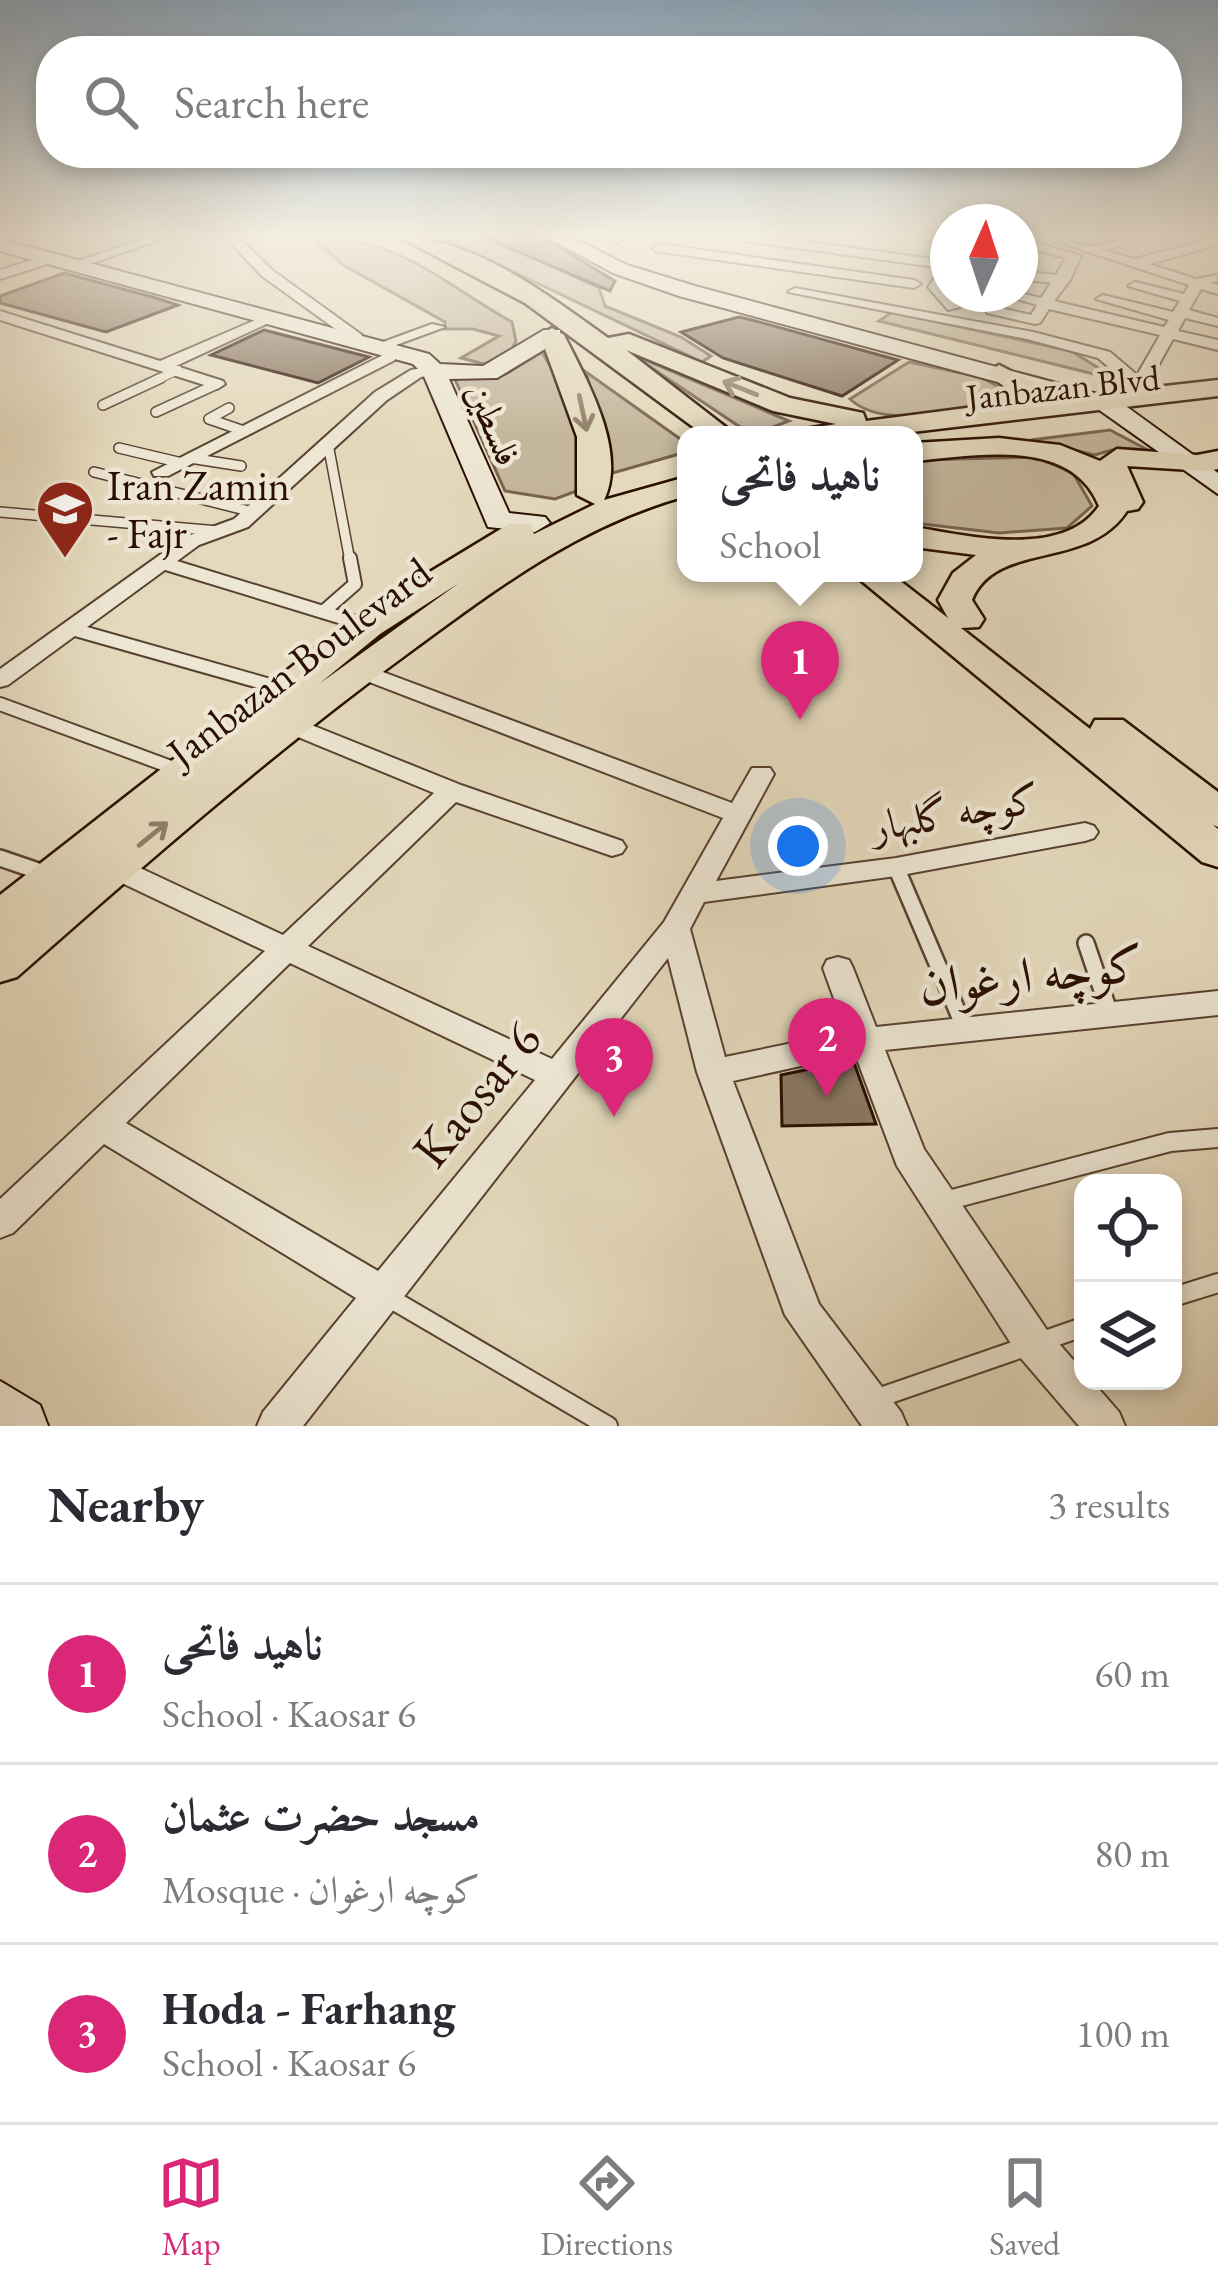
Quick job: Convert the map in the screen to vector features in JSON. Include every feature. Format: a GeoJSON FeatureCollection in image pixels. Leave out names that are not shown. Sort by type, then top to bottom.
{"type":"FeatureCollection","features":[{"type":"Feature","properties":{"kind":"main road"},"geometry":{"type":"LineString","coordinates":[[504,304],[685,426]]}},
{"type":"Feature","properties":{"kind":"main road"},"geometry":{"type":"LineString","coordinates":[[512,304],[540,327],[707,426]]}},
{"type":"Feature","properties":{"kind":"main road"},"geometry":{"type":"LineString","coordinates":[[540,327],[782,405],[884,426]]}},
{"type":"Feature","properties":{"kind":"main road"},"geometry":{"type":"LineString","coordinates":[[540,327],[579,394],[598,478],[592,495]]}},
{"type":"Feature","properties":{"kind":"main road"},"geometry":{"type":"LineString","coordinates":[[998,373],[1031,392],[1024,406],[1007,414]]}},
{"type":"Feature","properties":{"kind":"main road"},"geometry":{"type":"LineString","coordinates":[[923,427],[1007,414],[1135,405],[1218,388]]}},
{"type":"Feature","properties":{"kind":"main road","name":"Janbazan Blvd"},"geometry":{"type":"LineString","coordinates":[[923,428],[1135,405],[1218,404]]}},
{"type":"Feature","properties":{"kind":"main road"},"geometry":{"type":"LineString","coordinates":[[923,452],[1014,447],[1058,453],[1095,469],[1115,506],[1099,528],[1057,544],[992,547],[923,538]]}},
{"type":"Feature","properties":{"kind":"main road"},"geometry":{"type":"LineString","coordinates":[[966,619],[955,600],[961,583],[979,565],[1005,555],[1067,550],[1114,531],[1128,506],[1111,468],[1117,458],[1142,456],[1209,468]]}},
{"type":"Feature","properties":{"kind":"main road","name":"Janbazan Boulevard"},"geometry":{"type":"LineString","coordinates":[[0,964],[288,707],[367,626],[535,523],[592,495],[677,466]]}},
{"type":"Feature","properties":{"kind":"main road","name":"Janbazan Boulevard"},"geometry":{"type":"LineString","coordinates":[[0,920],[185,772],[288,707],[359,670],[549,539],[602,512],[677,489]]}},
{"type":"Feature","properties":{"kind":"main road"},"geometry":{"type":"LineString","coordinates":[[882,582],[1218,813]]}},
{"type":"Feature","properties":{"kind":"main road"},"geometry":{"type":"LineString","coordinates":[[916,582],[966,619],[1014,671],[1218,852]]}},
{"type":"Feature","properties":{"kind":"street","name":"فلسطین"},"geometry":{"type":"LineString","coordinates":[[214,304],[376,347],[426,372],[498,521],[535,523]]}},
{"type":"Feature","properties":{"kind":"street"},"geometry":{"type":"LineString","coordinates":[[311,304],[376,347]]}},
{"type":"Feature","properties":{"kind":"street"},"geometry":{"type":"LineString","coordinates":[[731,304],[1135,405]]}},
{"type":"Feature","properties":{"kind":"street"},"geometry":{"type":"LineString","coordinates":[[780,304],[1135,405]]}},
{"type":"Feature","properties":{"kind":"street"},"geometry":{"type":"LineString","coordinates":[[858,304],[1028,335],[1104,355],[1135,405],[1209,468]]}},
{"type":"Feature","properties":{"kind":"street"},"geometry":{"type":"LineString","coordinates":[[1001,312],[1035,320],[1047,304],[1218,346]]}},
{"type":"Feature","properties":{"kind":"street"},"geometry":{"type":"LineString","coordinates":[[1136,304],[1182,310]]}},
{"type":"Feature","properties":{"kind":"street"},"geometry":{"type":"LineString","coordinates":[[1169,304],[1218,322]]}},
{"type":"Feature","properties":{"kind":"street"},"geometry":{"type":"LineString","coordinates":[[1135,405],[1186,304]]}},
{"type":"Feature","properties":{"kind":"street"},"geometry":{"type":"LineString","coordinates":[[0,315],[217,384]]}},
{"type":"Feature","properties":{"kind":"street"},"geometry":{"type":"LineString","coordinates":[[171,368],[270,319]]}},
{"type":"Feature","properties":{"kind":"street"},"geometry":{"type":"LineString","coordinates":[[161,472],[244,431],[376,347],[437,327]]}},
{"type":"Feature","properties":{"kind":"street"},"geometry":{"type":"LineString","coordinates":[[0,680],[163,563],[253,512],[382,396],[426,372],[488,373],[520,357],[540,327]]}},
{"type":"Feature","properties":{"kind":"street","name":"فلسطین"},"geometry":{"type":"LineString","coordinates":[[315,331],[319,338],[376,347]]}},
{"type":"Feature","properties":{"kind":"street","name":"فلسطین"},"geometry":{"type":"LineString","coordinates":[[426,372],[478,528],[470,559]]}},
{"type":"Feature","properties":{"kind":"street"},"geometry":{"type":"LineString","coordinates":[[359,670],[739,815]]}},
{"type":"Feature","properties":{"kind":"street"},"geometry":{"type":"LineString","coordinates":[[288,707],[452,791],[612,847]]}},
{"type":"Feature","properties":{"kind":"street","name":"Kaosar 6"},"geometry":{"type":"LineString","coordinates":[[277,1426],[675,928],[761,774]]}},
{"type":"Feature","properties":{"kind":"street"},"geometry":{"type":"LineString","coordinates":[[0,1222],[452,791]]}},
{"type":"Feature","properties":{"kind":"street","name":"کوچه گلبهار"},"geometry":{"type":"LineString","coordinates":[[697,893],[896,867],[1085,832]]}},
{"type":"Feature","properties":{"kind":"street"},"geometry":{"type":"LineString","coordinates":[[112,867],[556,1076]]}},
{"type":"Feature","properties":{"kind":"street"},"geometry":{"type":"LineString","coordinates":[[675,928],[713,1072],[804,1316],[878,1414]]}},
{"type":"Feature","properties":{"kind":"street"},"geometry":{"type":"LineString","coordinates":[[838,968],[909,1156],[1033,1343],[1105,1426]]}},
{"type":"Feature","properties":{"kind":"street","name":"کوچه ارغوان"},"geometry":{"type":"LineString","coordinates":[[713,1072],[865,1040],[1218,1003]]}},
{"type":"Feature","properties":{"kind":"street"},"geometry":{"type":"LineString","coordinates":[[103,1126],[381,1293]]}},
{"type":"Feature","properties":{"kind":"street"},"geometry":{"type":"LineString","coordinates":[[0,1411],[18,1426]]}},
{"type":"Feature","properties":{"kind":"lane"},"geometry":{"type":"LineString","coordinates":[[103,405],[171,368]]}},
{"type":"Feature","properties":{"kind":"lane"},"geometry":{"type":"LineString","coordinates":[[156,412],[217,384]]}},
{"type":"Feature","properties":{"kind":"lane"},"geometry":{"type":"LineString","coordinates":[[229,408],[209,419],[244,431]]}},
{"type":"Feature","properties":{"kind":"lane"},"geometry":{"type":"LineString","coordinates":[[323,612],[356,584],[328,444]]}},
{"type":"Feature","properties":{"kind":"lane"},"geometry":{"type":"LineString","coordinates":[[119,448],[241,466]]}},
{"type":"Feature","properties":{"kind":"lane"},"geometry":{"type":"LineString","coordinates":[[94,472],[253,512]]}},
{"type":"Feature","properties":{"kind":"lane"},"geometry":{"type":"LineString","coordinates":[[0,512],[219,531]]}},
{"type":"Feature","properties":{"kind":"lane"},"geometry":{"type":"LineString","coordinates":[[163,563],[367,626]]}},
{"type":"Feature","properties":{"kind":"lane"},"geometry":{"type":"LineString","coordinates":[[71,628],[288,707]]}},
{"type":"Feature","properties":{"kind":"lane"},"geometry":{"type":"LineString","coordinates":[[0,704],[185,772]]}},
{"type":"Feature","properties":{"kind":"lane"},"geometry":{"type":"LineString","coordinates":[[0,858],[54,877]]}},
{"type":"Feature","properties":{"kind":"lane"},"geometry":{"type":"LineString","coordinates":[[896,867],[965,1028]]}},
{"type":"Feature","properties":{"kind":"lane"},"geometry":{"type":"LineString","coordinates":[[1087,943],[1110,1014]]}},
{"type":"Feature","properties":{"kind":"lane"},"geometry":{"type":"LineString","coordinates":[[940,1203],[1170,1142],[1218,1138]]}},
{"type":"Feature","properties":{"kind":"lane"},"geometry":{"type":"LineString","coordinates":[[1182,1294],[1218,1282]]}},
{"type":"Feature","properties":{"kind":"lane"},"geometry":{"type":"LineString","coordinates":[[381,1293],[608,1426]]}},
{"type":"Feature","properties":{"kind":"lane"},"geometry":{"type":"LineString","coordinates":[[878,1414],[1033,1343],[1074,1330]]}},
{"type":"Feature","properties":{"kind":"shaded area"},"geometry":{"type":"Polygon","coordinates":[[[412,304],[482,304],[512,322],[516,341],[509,355],[484,364],[461,358],[499,336],[445,329],[445,322],[412,304]]]}},
{"type":"Feature","properties":{"kind":"shaded area"},"geometry":{"type":"Polygon","coordinates":[[[580,304],[604,304],[681,337],[711,356],[702,362],[580,304]]]}},
{"type":"Feature","properties":{"kind":"shaded area"},"geometry":{"type":"Polygon","coordinates":[[[892,312],[1071,351],[1118,380],[879,321],[892,312]]]}},
{"type":"Feature","properties":{"kind":"shaded area"},"geometry":{"type":"Polygon","coordinates":[[[542,352],[571,417],[585,488],[555,499],[505,491],[453,375],[506,374],[542,352]]]}},
{"type":"Feature","properties":{"kind":"shaded area"},"geometry":{"type":"Polygon","coordinates":[[[631,354],[789,421],[776,426],[739,426],[631,354]]]}},
{"type":"Feature","properties":{"kind":"shaded area"},"geometry":{"type":"Polygon","coordinates":[[[909,362],[980,377],[1016,396],[906,416],[866,409],[850,399],[909,362]]]}},
{"type":"Feature","properties":{"kind":"shaded area"},"geometry":{"type":"Polygon","coordinates":[[[586,372],[677,437],[677,455],[613,473],[586,372]]]}},
{"type":"Feature","properties":{"kind":"shaded area"},"geometry":{"type":"Polygon","coordinates":[[[1110,430],[1148,450],[1119,448],[1095,455],[1031,440],[1110,430]]]}},
{"type":"Feature","properties":{"kind":"shaded area"},"geometry":{"type":"Polygon","coordinates":[[[1036,457],[1073,473],[1092,506],[1067,528],[999,533],[923,524],[923,460],[1036,457]]]}},
{"type":"Feature","properties":{"kind":"building"},"geometry":{"type":"Polygon","coordinates":[[[2,304],[178,305],[106,332],[2,304]]]}},
{"type":"Feature","properties":{"kind":"building"},"geometry":{"type":"Polygon","coordinates":[[[739,317],[898,360],[842,396],[723,358],[681,332],[739,317]]]}},
{"type":"Feature","properties":{"kind":"building"},"geometry":{"type":"Polygon","coordinates":[[[264,330],[369,357],[318,383],[211,355],[264,330]]]}},
{"type":"Feature","properties":{"kind":"building"},"geometry":{"type":"Polygon","coordinates":[[[853,1060],[876,1124],[782,1126],[781,1075],[853,1060]]]}},
{"type":"Feature","properties":{"kind":"place","name":"Iran Zamin - Fajr"},"geometry":{"type":"Point","coordinates":[65,560]}},
{"type":"Feature","properties":{"kind":"place","name":"ناهید فاتحی"},"geometry":{"type":"Point","coordinates":[800,720]}},
{"type":"Feature","properties":{"kind":"place","name":"مسجد حضرت عثمان"},"geometry":{"type":"Point","coordinates":[827,1097]}},
{"type":"Feature","properties":{"kind":"place","name":"Hoda - Farhang"},"geometry":{"type":"Point","coordinates":[614,1117]}}]}
